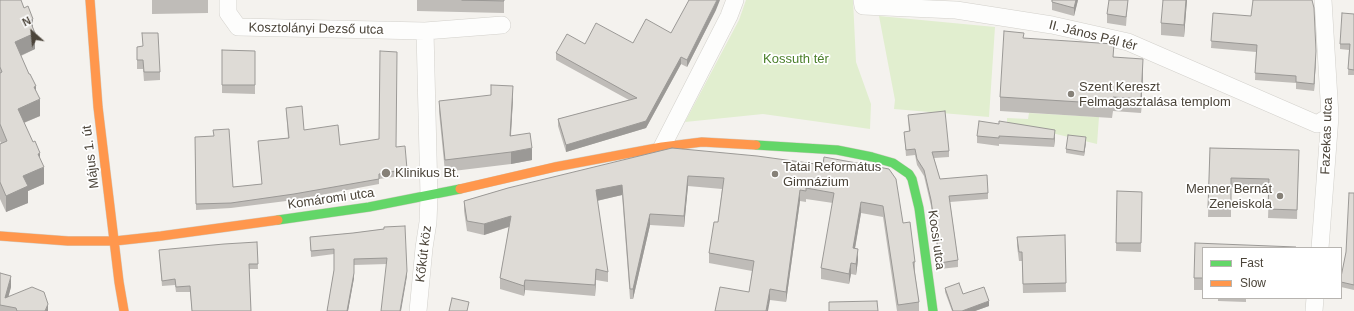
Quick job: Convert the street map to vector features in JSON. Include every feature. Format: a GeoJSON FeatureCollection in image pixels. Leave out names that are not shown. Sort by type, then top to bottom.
{"type":"FeatureCollection","features":[{"type":"Feature","properties":{"kind":"street","name":"Május 1. út"},"geometry":{"type":"LineString","coordinates":[[90,0],[98,107],[119,282],[124,311]]}},
{"type":"Feature","properties":{"kind":"street","name":"Kosztolányi Dezső utca"},"geometry":{"type":"LineString","coordinates":[[228,0],[228,13],[238,27],[425,31],[502,25]]}},
{"type":"Feature","properties":{"kind":"street"},"geometry":{"type":"LineString","coordinates":[[662,147],[729,16],[735,0]]}},
{"type":"Feature","properties":{"kind":"street","name":"Fazekas utca"},"geometry":{"type":"LineString","coordinates":[[1320,247],[1330,116],[1323,0]]}},
{"type":"Feature","properties":{"kind":"street","name":"II. János Pál tér"},"geometry":{"type":"LineString","coordinates":[[863,3],[956,10],[1052,25],[1128,42],[1317,124],[1330,116]]}},
{"type":"Feature","properties":{"kind":"street"},"geometry":{"type":"LineString","coordinates":[[425,31],[429,196]]}},
{"type":"Feature","properties":{"kind":"street","name":"Kocsi utca"},"geometry":{"type":"LineString","coordinates":[[662,147],[702,142],[810,147],[837,150],[872,157],[893,164],[909,174],[919,208],[933,311]]}},
{"type":"Feature","properties":{"kind":"street","name":"Komáromi utca"},"geometry":{"type":"LineString","coordinates":[[0,236],[51,241],[115,241],[161,236],[361,208],[429,196],[555,167],[662,147]]}},
{"type":"Feature","properties":{"kind":"street","name":"Kőkút köz"},"geometry":{"type":"LineString","coordinates":[[418,311],[428,222],[429,196]]}},
{"type":"Feature","properties":{"kind":"street"},"geometry":{"type":"LineString","coordinates":[[1314,311],[1316,299]]}},
{"type":"Feature","properties":{"kind":"green space","name":"Kossuth tér"},"geometry":{"type":"Polygon","coordinates":[[[746,0],[853,0],[856,62],[871,104],[870,129],[763,114],[685,122],[739,20],[746,0]]]}},
{"type":"Feature","properties":{"kind":"green space"},"geometry":{"type":"Polygon","coordinates":[[[879,16],[995,27],[989,117],[894,109],[895,100],[879,16]]]}},
{"type":"Feature","properties":{"kind":"green space"},"geometry":{"type":"Polygon","coordinates":[[[1029,113],[1099,117],[1097,144],[1056,134],[1007,131],[1007,118],[1028,119],[1029,113]]]}},
{"type":"Feature","properties":{"kind":"building"},"geometry":{"type":"Polygon","coordinates":[[[0,0],[21,0],[24,8],[28,6],[33,19],[30,21],[35,33],[15,42],[36,86],[34,87],[40,99],[18,109],[33,142],[35,141],[40,153],[38,154],[44,167],[23,176],[28,186],[6,196],[0,182],[0,144],[7,141],[0,124],[0,73],[2,72],[0,67],[0,0]]]}},
{"type":"Feature","properties":{"kind":"building"},"geometry":{"type":"Polygon","coordinates":[[[462,0],[504,0],[504,1],[462,0]]]}},
{"type":"Feature","properties":{"kind":"building"},"geometry":{"type":"Polygon","coordinates":[[[689,0],[717,0],[687,60],[681,57],[646,121],[566,145],[558,119],[637,98],[556,53],[567,34],[585,44],[596,23],[633,43],[646,19],[671,33],[689,0]]]}},
{"type":"Feature","properties":{"kind":"building"},"geometry":{"type":"Polygon","coordinates":[[[1052,0],[1076,0],[1074,8],[1052,2],[1052,0]]]}},
{"type":"Feature","properties":{"kind":"building"},"geometry":{"type":"Polygon","coordinates":[[[1109,0],[1128,0],[1126,17],[1107,14],[1109,0]]]}},
{"type":"Feature","properties":{"kind":"building"},"geometry":{"type":"Polygon","coordinates":[[[1163,0],[1186,0],[1184,25],[1161,23],[1163,0]]]}},
{"type":"Feature","properties":{"kind":"building"},"geometry":{"type":"Polygon","coordinates":[[[1253,0],[1312,0],[1314,8],[1316,51],[1314,84],[1296,82],[1296,76],[1255,73],[1257,45],[1211,41],[1213,13],[1251,16],[1253,0]]]}},
{"type":"Feature","properties":{"kind":"building"},"geometry":{"type":"Polygon","coordinates":[[[1342,13],[1354,14],[1354,70],[1348,69],[1350,44],[1340,44],[1342,13]]]}},
{"type":"Feature","properties":{"kind":"building","name":"Szent Kereszt Felmagasztalása templom"},"geometry":{"type":"Polygon","coordinates":[[[1004,31],[1024,33],[1023,38],[1114,44],[1113,57],[1143,59],[1141,99],[1113,97],[1112,104],[1000,97],[1004,31]]]}},
{"type":"Feature","properties":{"kind":"building"},"geometry":{"type":"Polygon","coordinates":[[[142,33],[158,33],[160,72],[144,72],[143,60],[137,60],[137,47],[143,46],[142,33]]]}},
{"type":"Feature","properties":{"kind":"building"},"geometry":{"type":"Polygon","coordinates":[[[222,50],[255,51],[255,85],[222,85],[222,50]]]}},
{"type":"Feature","properties":{"kind":"building"},"geometry":{"type":"Polygon","coordinates":[[[380,51],[397,52],[396,147],[405,146],[407,169],[379,174],[379,179],[294,194],[231,203],[196,204],[195,137],[214,136],[213,130],[229,129],[233,187],[262,184],[258,141],[289,138],[286,108],[302,106],[304,130],[338,125],[340,145],[379,139],[380,51]]]}},
{"type":"Feature","properties":{"kind":"building"},"geometry":{"type":"Polygon","coordinates":[[[491,85],[513,86],[510,136],[530,133],[532,148],[445,160],[439,101],[491,95],[491,85]]]}},
{"type":"Feature","properties":{"kind":"building"},"geometry":{"type":"Polygon","coordinates":[[[945,111],[949,151],[932,152],[940,179],[987,175],[988,193],[949,196],[958,260],[940,263],[931,200],[924,170],[917,159],[915,149],[906,150],[904,132],[910,131],[908,115],[945,111]]]}},
{"type":"Feature","properties":{"kind":"building"},"geometry":{"type":"Polygon","coordinates":[[[979,121],[999,124],[999,121],[1055,130],[1054,139],[977,136],[979,121]]]}},
{"type":"Feature","properties":{"kind":"building"},"geometry":{"type":"Polygon","coordinates":[[[1068,135],[1086,137],[1084,152],[1066,149],[1068,135]]]}},
{"type":"Feature","properties":{"kind":"building"},"geometry":{"type":"Polygon","coordinates":[[[672,148],[757,156],[823,165],[824,157],[889,169],[896,179],[903,223],[910,222],[915,262],[913,262],[919,302],[898,305],[883,206],[861,202],[853,248],[858,249],[856,264],[851,263],[849,274],[821,268],[834,193],[806,188],[806,191],[800,190],[786,292],[770,289],[766,311],[715,311],[720,287],[749,292],[754,261],[709,253],[714,222],[718,222],[724,178],[688,176],[684,216],[650,214],[633,289],[630,289],[622,185],[596,190],[608,272],[596,269],[595,285],[525,280],[524,286],[500,278],[511,216],[484,224],[467,221],[464,201],[508,188],[672,148]]]}},
{"type":"Feature","properties":{"kind":"building"},"geometry":{"type":"Polygon","coordinates":[[[1210,148],[1299,150],[1297,210],[1268,209],[1269,179],[1231,178],[1231,208],[1208,208],[1210,148]]]}},
{"type":"Feature","properties":{"kind":"building"},"geometry":{"type":"Polygon","coordinates":[[[1117,191],[1142,192],[1141,243],[1116,243],[1117,191]]]}},
{"type":"Feature","properties":{"kind":"building"},"geometry":{"type":"Polygon","coordinates":[[[1349,193],[1354,193],[1354,285],[1342,282],[1342,272],[1346,252],[1349,193]]]}},
{"type":"Feature","properties":{"kind":"building"},"geometry":{"type":"Polygon","coordinates":[[[405,226],[407,271],[400,311],[381,311],[387,258],[354,259],[354,273],[347,311],[327,311],[334,270],[334,249],[311,251],[310,237],[384,229],[384,227],[405,226]]]}},
{"type":"Feature","properties":{"kind":"building"},"geometry":{"type":"Polygon","coordinates":[[[1065,235],[1066,283],[1023,284],[1022,252],[1019,252],[1017,237],[1065,235]]]}},
{"type":"Feature","properties":{"kind":"building"},"geometry":{"type":"Polygon","coordinates":[[[257,242],[258,264],[249,264],[251,311],[192,311],[190,286],[176,287],[175,279],[162,281],[159,250],[257,242]]]}},
{"type":"Feature","properties":{"kind":"building"},"geometry":{"type":"Polygon","coordinates":[[[1195,243],[1296,247],[1202,247],[1202,278],[1194,278],[1195,243]]]}},
{"type":"Feature","properties":{"kind":"building"},"geometry":{"type":"Polygon","coordinates":[[[0,273],[11,276],[5,298],[32,287],[44,292],[48,304],[45,311],[17,311],[16,308],[0,305],[0,273]]]}},
{"type":"Feature","properties":{"kind":"building"},"geometry":{"type":"Polygon","coordinates":[[[959,283],[963,294],[984,287],[989,301],[962,311],[953,311],[945,288],[959,283]]]}},
{"type":"Feature","properties":{"kind":"building"},"geometry":{"type":"Polygon","coordinates":[[[452,298],[469,302],[467,311],[449,311],[452,298]]]}},
{"type":"Feature","properties":{"kind":"building"},"geometry":{"type":"Polygon","coordinates":[[[877,301],[878,311],[829,311],[829,302],[877,301]]]}},
{"type":"Feature","properties":{"kind":"traffic: fast"},"geometry":{"type":"LineString","coordinates":[[756,145],[837,150],[893,163],[909,174],[912,179],[919,208],[933,311]]}},
{"type":"Feature","properties":{"kind":"traffic: fast"},"geometry":{"type":"LineString","coordinates":[[278,220],[369,207],[460,189]]}},
{"type":"Feature","properties":{"kind":"traffic: slow"},"geometry":{"type":"LineString","coordinates":[[90,0],[98,107],[119,282],[124,311]]}},
{"type":"Feature","properties":{"kind":"traffic: slow"},"geometry":{"type":"LineString","coordinates":[[460,189],[555,167],[662,147],[702,142],[756,145]]}},
{"type":"Feature","properties":{"kind":"traffic: slow"},"geometry":{"type":"LineString","coordinates":[[0,236],[68,241],[115,241],[278,220]]}},
{"type":"Feature","properties":{"kind":"place","name":"Szent Kereszt Felmagasztalása templom"},"geometry":{"type":"Point","coordinates":[1071,94]}},
{"type":"Feature","properties":{"kind":"place","name":"Klinikus Bt."},"geometry":{"type":"Point","coordinates":[386,173]}},
{"type":"Feature","properties":{"kind":"place","name":"Tatai Református Gimnázium"},"geometry":{"type":"Point","coordinates":[775,174]}},
{"type":"Feature","properties":{"kind":"place","name":"Menner Bernát Zeneiskola"},"geometry":{"type":"Point","coordinates":[1280,196]}}]}
